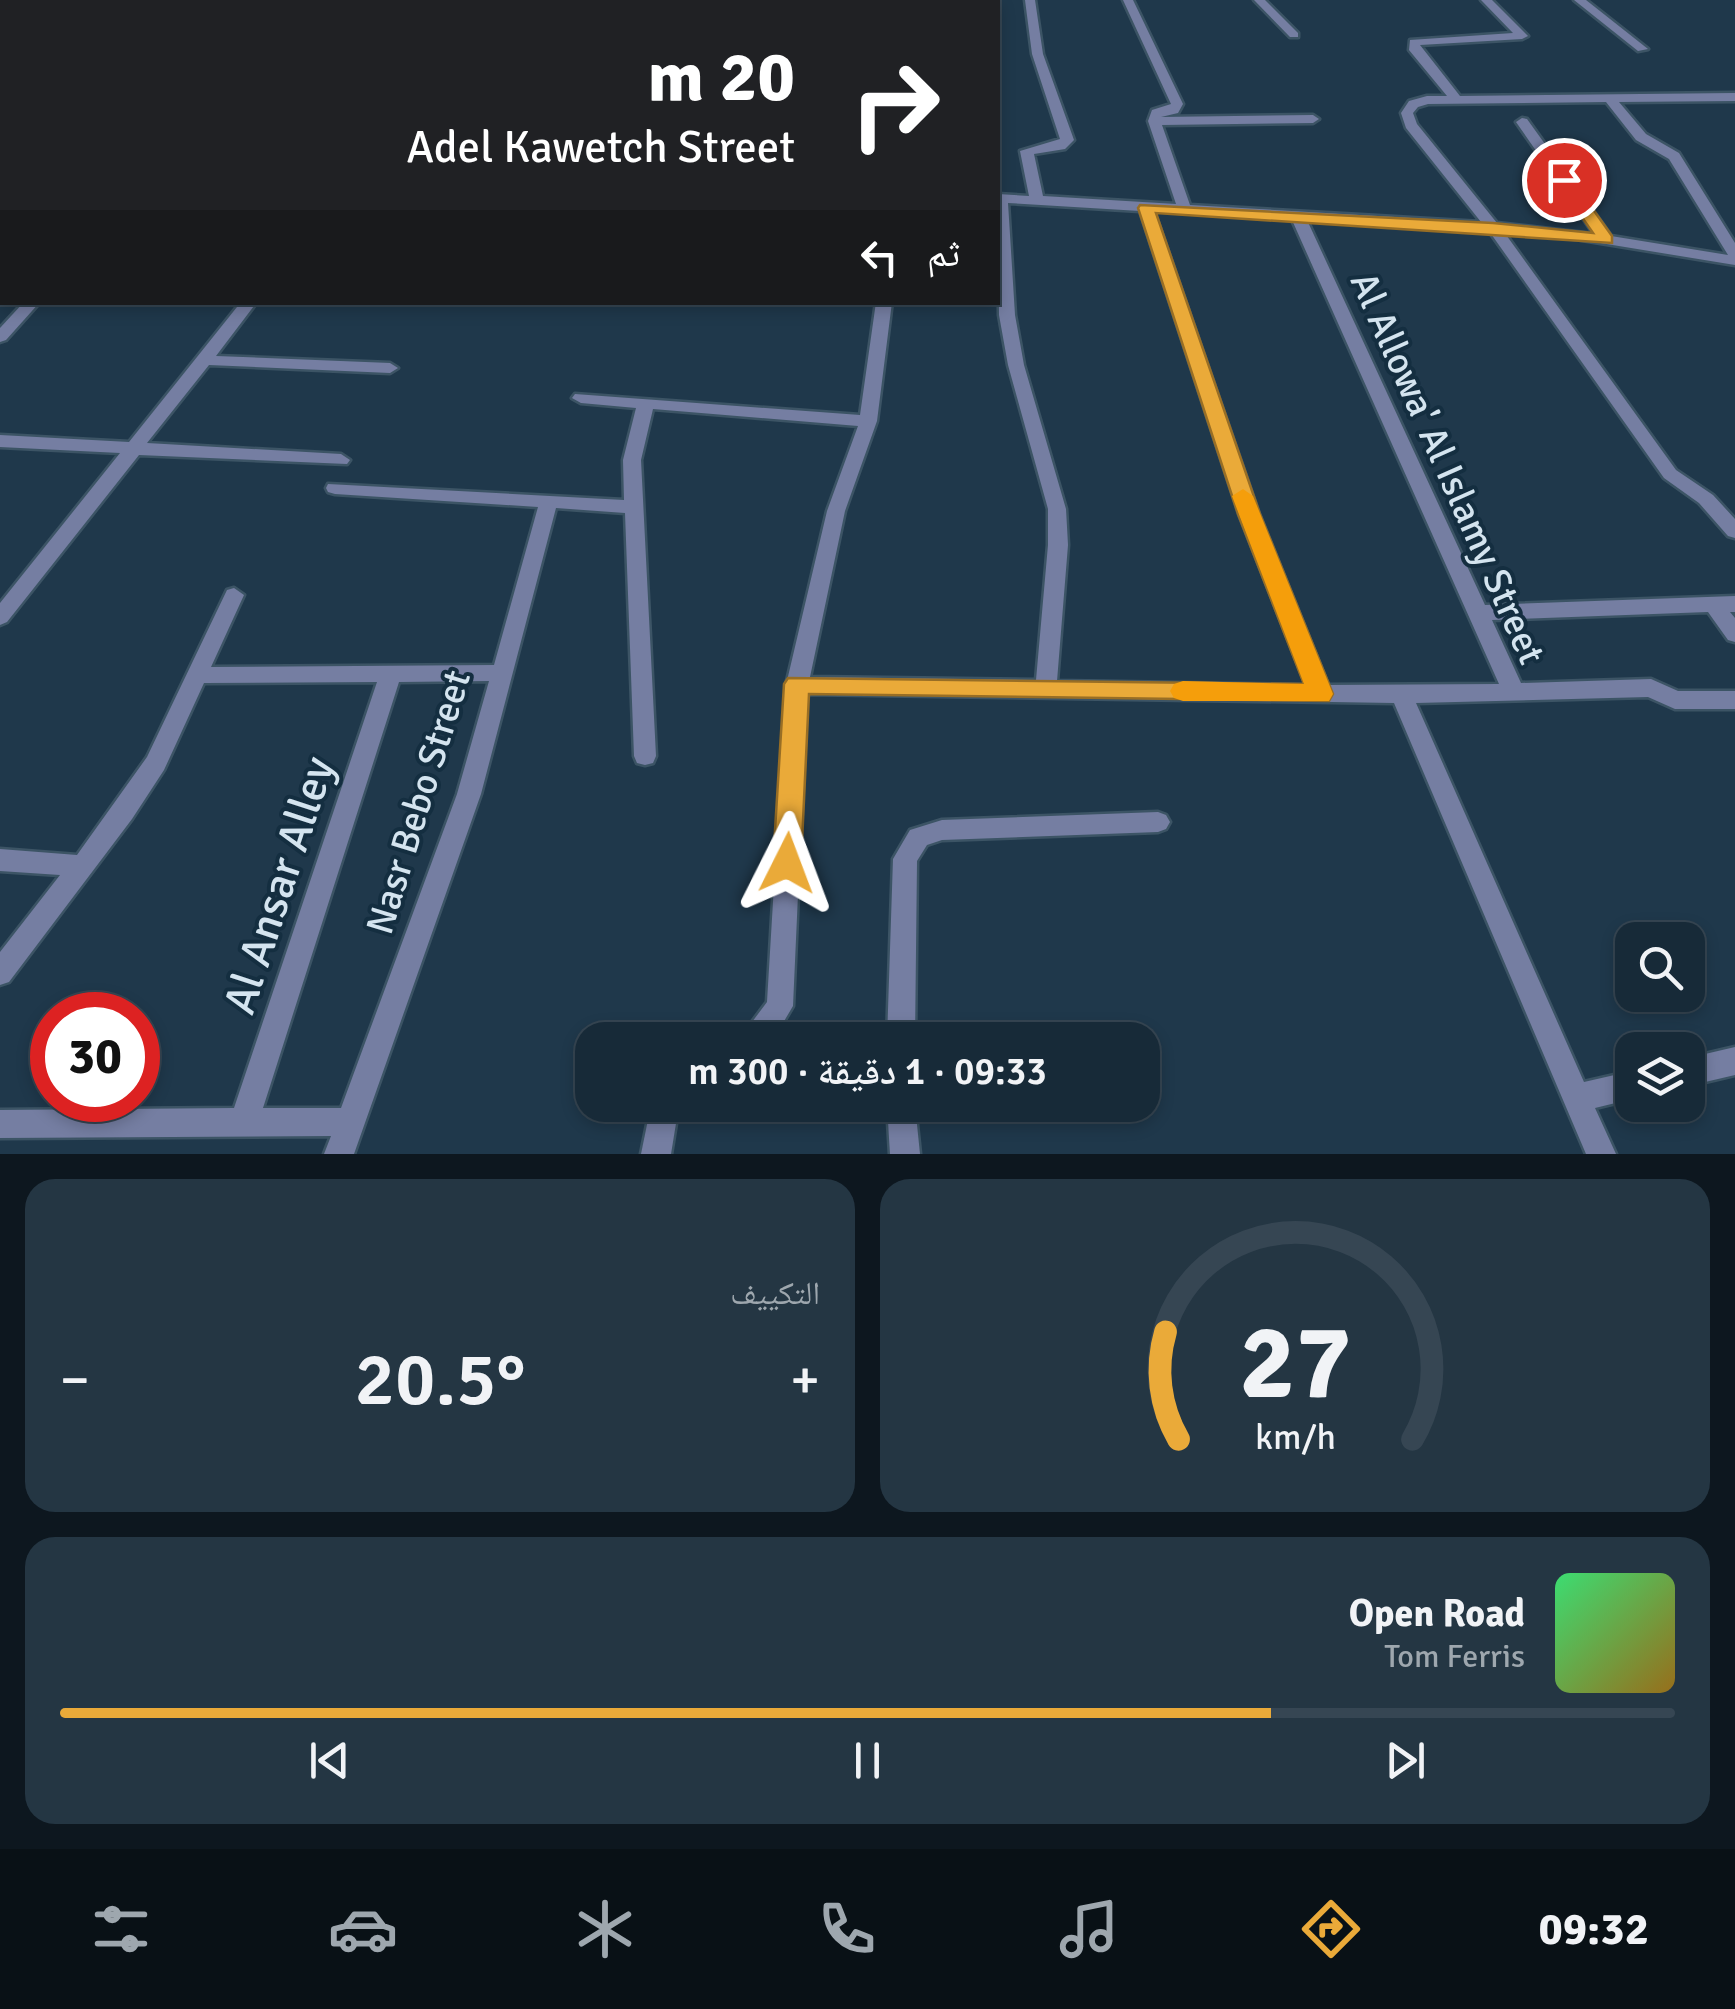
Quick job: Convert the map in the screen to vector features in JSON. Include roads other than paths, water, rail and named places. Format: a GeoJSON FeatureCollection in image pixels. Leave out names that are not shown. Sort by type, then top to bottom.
{"type":"FeatureCollection","features":[{"type":"Feature","properties":{"kind":"street"},"geometry":{"type":"LineString","coordinates":[[1030,0],[1030,22],[1042,78],[1066,140],[1060,146],[1027,151],[1037,202]]}},
{"type":"Feature","properties":{"kind":"street"},"geometry":{"type":"LineString","coordinates":[[1128,0],[1178,104],[1174,110],[1156,113],[1154,121],[1185,210]]}},
{"type":"Feature","properties":{"kind":"street"},"geometry":{"type":"LineString","coordinates":[[1259,0],[1294,35]]}},
{"type":"Feature","properties":{"kind":"street"},"geometry":{"type":"LineString","coordinates":[[1457,100],[1414,46],[1419,40],[1522,36],[1486,0]]}},
{"type":"Feature","properties":{"kind":"street"},"geometry":{"type":"LineString","coordinates":[[1579,0],[1642,49]]}},
{"type":"Feature","properties":{"kind":"street"},"geometry":{"type":"LineString","coordinates":[[1735,96],[1457,100],[1413,104],[1407,113],[1411,124],[1493,228],[1670,474],[1706,499],[1735,531]]}},
{"type":"Feature","properties":{"kind":"street"},"geometry":{"type":"LineString","coordinates":[[1610,100],[1641,137],[1674,156],[1735,258]]}},
{"type":"Feature","properties":{"kind":"street"},"geometry":{"type":"LineString","coordinates":[[1154,121],[1313,119]]}},
{"type":"Feature","properties":{"kind":"street"},"geometry":{"type":"LineString","coordinates":[[1522,122],[1606,240]]}},
{"type":"Feature","properties":{"kind":"street"},"geometry":{"type":"LineString","coordinates":[[1000,199],[1493,228],[1735,258]]}},
{"type":"Feature","properties":{"kind":"street"},"geometry":{"type":"LineString","coordinates":[[1146,208],[1242,496],[1320,694]]}},
{"type":"Feature","properties":{"kind":"street"},"geometry":{"type":"LineString","coordinates":[[1000,216],[1006,315],[1016,365],[1057,509],[1055,596],[1046,688]]}},
{"type":"Feature","properties":{"kind":"street","name":"Al Allowa' Al Islamy Street"},"geometry":{"type":"LineString","coordinates":[[1298,216],[1514,692]]}},
{"type":"Feature","properties":{"kind":"street"},"geometry":{"type":"LineString","coordinates":[[0,337],[30,305]]}},
{"type":"Feature","properties":{"kind":"street"},"geometry":{"type":"LineString","coordinates":[[0,617],[248,305]]}},
{"type":"Feature","properties":{"kind":"street"},"geometry":{"type":"LineString","coordinates":[[769,1022],[780,1006],[797,684],[836,511],[868,421],[884,305]]}},
{"type":"Feature","properties":{"kind":"street"},"geometry":{"type":"LineString","coordinates":[[204,360],[390,368]]}},
{"type":"Feature","properties":{"kind":"street"},"geometry":{"type":"LineString","coordinates":[[581,398],[868,421]]}},
{"type":"Feature","properties":{"kind":"street"},"geometry":{"type":"LineString","coordinates":[[644,756],[632,460],[646,403]]}},
{"type":"Feature","properties":{"kind":"street"},"geometry":{"type":"LineString","coordinates":[[0,441],[340,460]]}},
{"type":"Feature","properties":{"kind":"street"},"geometry":{"type":"LineString","coordinates":[[335,488],[634,506]]}},
{"type":"Feature","properties":{"kind":"street","name":"Nasr Bebo Street"},"geometry":{"type":"LineString","coordinates":[[338,1154],[469,794],[549,502]]}},
{"type":"Feature","properties":{"kind":"street"},"geometry":{"type":"LineString","coordinates":[[0,974],[156,762],[234,596]]}},
{"type":"Feature","properties":{"kind":"street"},"geometry":{"type":"LineString","coordinates":[[1478,613],[1724,604],[1735,634]]}},
{"type":"Feature","properties":{"kind":"street"},"geometry":{"type":"LineString","coordinates":[[197,675],[500,673]]}},
{"type":"Feature","properties":{"kind":"street","name":"Al Ansar Alley"},"geometry":{"type":"LineString","coordinates":[[244,1122],[392,674]]}},
{"type":"Feature","properties":{"kind":"street"},"geometry":{"type":"LineString","coordinates":[[797,684],[1402,695],[1656,688],[1680,701],[1735,700]]}},
{"type":"Feature","properties":{"kind":"street"},"geometry":{"type":"LineString","coordinates":[[1402,695],[1601,1154]]}},
{"type":"Feature","properties":{"kind":"street"},"geometry":{"type":"LineString","coordinates":[[901,1022],[905,859],[919,838],[942,830],[1158,822]]}},
{"type":"Feature","properties":{"kind":"street"},"geometry":{"type":"LineString","coordinates":[[0,860],[83,866]]}},
{"type":"Feature","properties":{"kind":"street"},"geometry":{"type":"LineString","coordinates":[[1705,1068],[1735,1061]]}},
{"type":"Feature","properties":{"kind":"street"},"geometry":{"type":"LineString","coordinates":[[1577,1098],[1615,1089]]}},
{"type":"Feature","properties":{"kind":"street"},"geometry":{"type":"LineString","coordinates":[[0,1124],[350,1122]]}},
{"type":"Feature","properties":{"kind":"street"},"geometry":{"type":"LineString","coordinates":[[656,1154],[662,1122]]}},
{"type":"Feature","properties":{"kind":"street"},"geometry":{"type":"LineString","coordinates":[[903,1122],[906,1154]]}}]}
